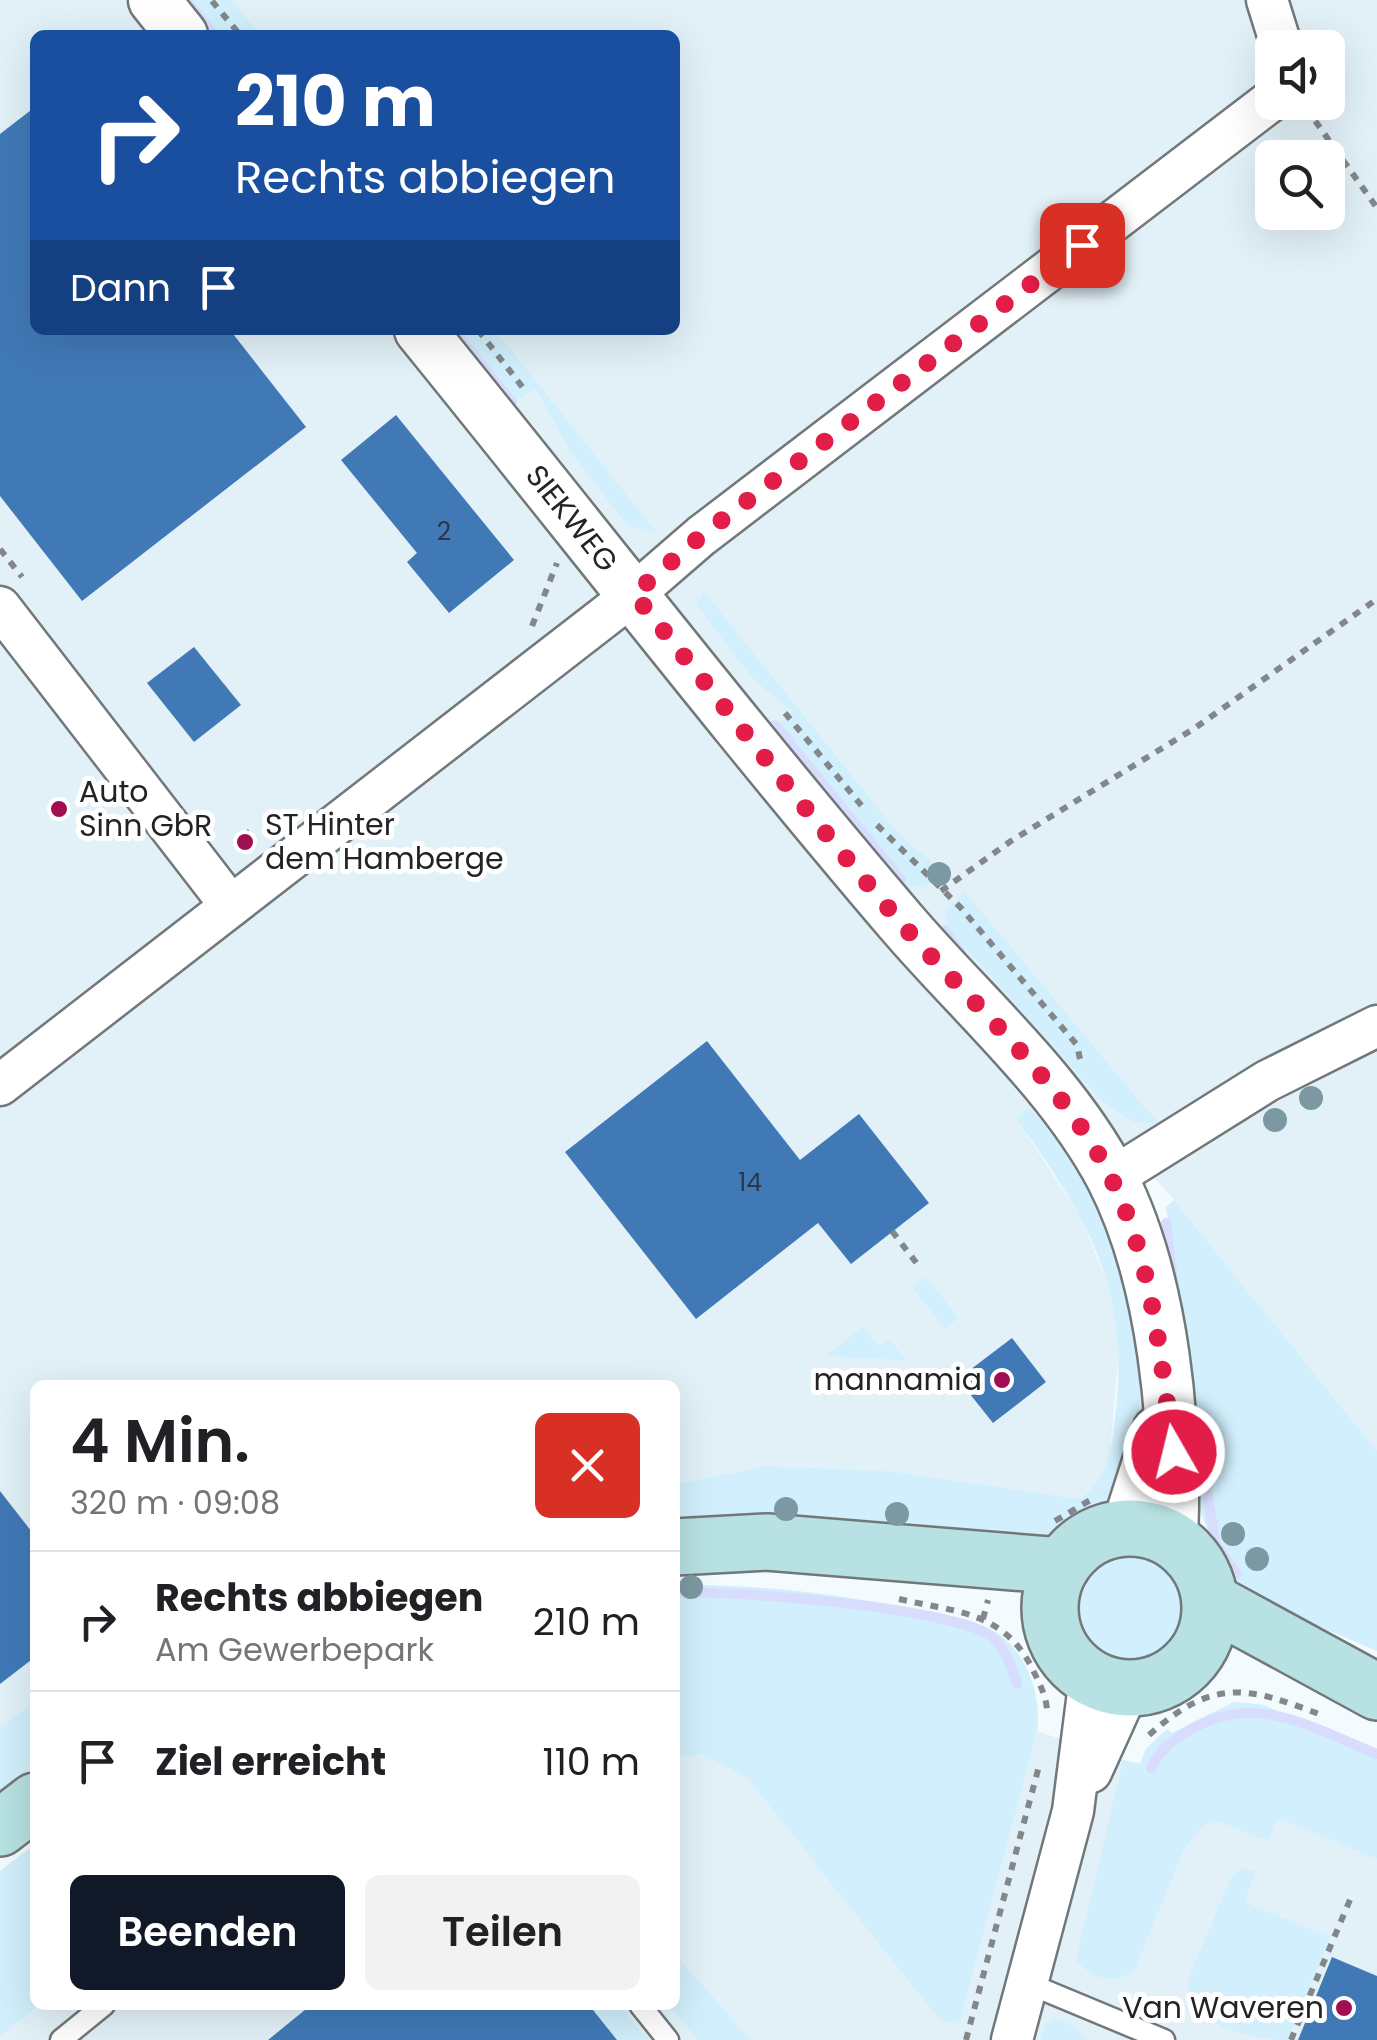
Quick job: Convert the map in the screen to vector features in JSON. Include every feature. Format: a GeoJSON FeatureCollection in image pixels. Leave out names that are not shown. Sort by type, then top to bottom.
{"type":"FeatureCollection","features":[{"type":"Feature","properties":{"kind":"main road"},"geometry":{"type":"LineString","coordinates":[[680,1547],[767,1542],[988,1602],[1052,1568],[1090,1538],[1133,1520],[1198,1565],[1210,1600],[1207,1629],[1195,1654],[1166,1680],[1109,1682],[1062,1650],[1052,1568]]}},
{"type":"Feature","properties":{"kind":"main road"},"geometry":{"type":"LineString","coordinates":[[904,1577],[1052,1568]]}},
{"type":"Feature","properties":{"kind":"main road"},"geometry":{"type":"LineString","coordinates":[[1210,1600],[1346,1693]]}},
{"type":"Feature","properties":{"kind":"main road"},"geometry":{"type":"LineString","coordinates":[[1195,1654],[1346,1693]]}},
{"type":"Feature","properties":{"kind":"main road"},"geometry":{"type":"LineString","coordinates":[[0,1828],[30,1805]]}},
{"type":"Feature","properties":{"kind":"street"},"geometry":{"type":"LineString","coordinates":[[154,0],[178,30]]}},
{"type":"Feature","properties":{"kind":"street"},"geometry":{"type":"LineString","coordinates":[[1267,0],[1276,30]]}},
{"type":"Feature","properties":{"kind":"street"},"geometry":{"type":"LineString","coordinates":[[0,1085],[634,594],[701,536],[1255,113]]}},
{"type":"Feature","properties":{"kind":"street","name":"SIEKWEG"},"geometry":{"type":"LineString","coordinates":[[424,335],[900,922],[1046,1085],[1112,1178],[1151,1290],[1166,1402],[1133,1520]]}},
{"type":"Feature","properties":{"kind":"street"},"geometry":{"type":"LineString","coordinates":[[0,607],[231,906]]}},
{"type":"Feature","properties":{"kind":"street"},"geometry":{"type":"LineString","coordinates":[[1112,1178],[1267,1081],[1377,1026]]}},
{"type":"Feature","properties":{"kind":"street"},"geometry":{"type":"LineString","coordinates":[[1012,2040],[1072,1812],[1078,1739],[1109,1682]]}},
{"type":"Feature","properties":{"kind":"lane"},"geometry":{"type":"LineString","coordinates":[[1027,1983],[1164,2040]]}},
{"type":"Feature","properties":{"kind":"lane"},"geometry":{"type":"LineString","coordinates":[[60,2040],[98,2010]]}},
{"type":"Feature","properties":{"kind":"lane"},"geometry":{"type":"LineString","coordinates":[[644,2010],[668,2040]]}},
{"type":"Feature","properties":{"kind":"path"},"geometry":{"type":"LineString","coordinates":[[212,0],[236,30]]}},
{"type":"Feature","properties":{"kind":"path"},"geometry":{"type":"LineString","coordinates":[[1312,120],[1377,208]]}},
{"type":"Feature","properties":{"kind":"path"},"geometry":{"type":"LineString","coordinates":[[900,922],[1011,841],[1196,728],[1377,599]]}},
{"type":"Feature","properties":{"kind":"path"},"geometry":{"type":"LineString","coordinates":[[892,1232],[918,1265]]}},
{"type":"Feature","properties":{"kind":"path"},"geometry":{"type":"LineString","coordinates":[[1052,1568],[1133,1520]]}},
{"type":"Feature","properties":{"kind":"path"},"geometry":{"type":"LineString","coordinates":[[904,1577],[988,1602],[1078,1739],[1135,1752],[1158,1726],[1226,1691],[1346,1693]]}},
{"type":"Feature","properties":{"kind":"path"},"geometry":{"type":"LineString","coordinates":[[966,2040],[1078,1739]]}},
{"type":"Feature","properties":{"kind":"path"},"geometry":{"type":"LineString","coordinates":[[1291,2040],[1352,1896]]}},
{"type":"Feature","properties":{"kind":"shaded area"},"geometry":{"type":"Polygon","coordinates":[[[0,0],[1377,0],[1377,1451],[1174,1200],[1082,1097],[1044,1123],[1029,1107],[1016,1118],[1080,1216],[1115,1302],[1120,1339],[1110,1454],[1097,1486],[1081,1499],[890,1471],[767,1466],[680,1483],[680,1380],[30,1380],[30,1741],[0,1766],[0,0]]]}},
{"type":"Feature","properties":{"kind":"shaded area"},"geometry":{"type":"Polygon","coordinates":[[[176,0],[232,0],[256,30],[201,30],[176,0]]]}},
{"type":"Feature","properties":{"kind":"shaded area"},"geometry":{"type":"Polygon","coordinates":[[[446,335],[499,335],[656,532],[627,525],[572,454],[536,389],[518,399],[503,399],[446,335]]]}},
{"type":"Feature","properties":{"kind":"shaded area"},"geometry":{"type":"Polygon","coordinates":[[[704,592],[898,833],[946,875],[923,886],[901,887],[769,725],[773,721],[781,723],[792,711],[753,679],[697,605],[704,592]]]}},
{"type":"Feature","properties":{"kind":"shaded area"},"geometry":{"type":"Polygon","coordinates":[[[965,892],[1159,1123],[1133,1122],[1102,1101],[949,930],[944,912],[965,892]]]}},
{"type":"Feature","properties":{"kind":"shaded area"},"geometry":{"type":"Polygon","coordinates":[[[1029,1107],[1071,1157],[1096,1193],[1123,1252],[1132,1289],[1141,1376],[1138,1420],[1129,1462],[1111,1498],[1084,1525],[1045,1540],[1025,1542],[860,1521],[680,1530],[680,1483],[767,1466],[890,1471],[1081,1499],[1090,1490],[1107,1462],[1115,1417],[1118,1371],[1110,1293],[1083,1223],[1016,1118],[1029,1107]]]}},
{"type":"Feature","properties":{"kind":"shaded area"},"geometry":{"type":"Polygon","coordinates":[[[1174,1200],[1377,1451],[1377,1651],[1250,1597],[1232,1578],[1213,1544],[1197,1503],[1195,1394],[1166,1207],[1174,1200]]]}},
{"type":"Feature","properties":{"kind":"shaded area"},"geometry":{"type":"Polygon","coordinates":[[[926,1277],[958,1318],[945,1329],[913,1288],[926,1277]]]}},
{"type":"Feature","properties":{"kind":"shaded area"},"geometry":{"type":"Polygon","coordinates":[[[863,1327],[879,1347],[889,1339],[905,1360],[826,1356],[863,1327]]]}},
{"type":"Feature","properties":{"kind":"shaded area"},"geometry":{"type":"Polygon","coordinates":[[[1130,1553],[1152,1558],[1171,1570],[1183,1589],[1188,1611],[1183,1633],[1171,1652],[1152,1664],[1130,1669],[1108,1664],[1089,1652],[1077,1633],[1072,1611],[1077,1589],[1089,1570],[1108,1558],[1130,1553]]]}},
{"type":"Feature","properties":{"kind":"shaded area"},"geometry":{"type":"Polygon","coordinates":[[[680,1585],[735,1586],[853,1598],[975,1622],[1006,1640],[1030,1675],[1037,1703],[1037,1731],[959,2024],[939,2019],[747,1777],[703,1754],[680,1756],[680,1585]]]}},
{"type":"Feature","properties":{"kind":"shaded area"},"geometry":{"type":"Polygon","coordinates":[[[680,1606],[1009,1692],[1037,1731],[1140,1764],[1146,1749],[1167,1729],[1172,1733],[1234,1702],[1264,1705],[1377,1758],[1377,2040],[0,2040],[0,1887],[30,1988],[30,2010],[680,2010],[680,1606]]]}},
{"type":"Feature","properties":{"kind":"shaded area"},"geometry":{"type":"Polygon","coordinates":[[[1234,1702],[1264,1705],[1377,1758],[1377,1859],[1278,1818],[1268,1841],[1220,1822],[1205,1824],[1184,1849],[1134,1971],[1110,1979],[1095,1976],[1076,1960],[1123,1760],[1140,1764],[1146,1749],[1167,1729],[1172,1733],[1234,1702]]]}},
{"type":"Feature","properties":{"kind":"shaded area"},"geometry":{"type":"Polygon","coordinates":[[[30,1705],[30,1785],[0,1809],[0,1728],[30,1705]]]}},
{"type":"Feature","properties":{"kind":"shaded area"},"geometry":{"type":"Polygon","coordinates":[[[30,1848],[33,2010],[0,2036],[0,1871],[30,1848]]]}},
{"type":"Feature","properties":{"kind":"shaded area"},"geometry":{"type":"Polygon","coordinates":[[[1242,1868],[1256,1871],[1244,1902],[1330,1937],[1288,2040],[1257,2037],[1224,2027],[1197,2009],[1190,1997],[1187,1982],[1231,1877],[1242,1868]]]}},
{"type":"Feature","properties":{"kind":"shaded area"},"geometry":{"type":"Polygon","coordinates":[[[680,1960],[750,2040],[698,2040],[673,2010],[680,2010],[680,1960]]]}},
{"type":"Feature","properties":{"kind":"shaded area"},"geometry":{"type":"Polygon","coordinates":[[[593,2010],[623,2010],[648,2040],[617,2040],[593,2010]]]}},
{"type":"Feature","properties":{"kind":"shaded area"},"geometry":{"type":"Polygon","coordinates":[[[1053,2018],[1069,2023],[1087,2040],[1040,2040],[1044,2026],[1053,2018]]]}},
{"type":"Feature","properties":{"kind":"building"},"geometry":{"type":"Polygon","coordinates":[[[30,111],[30,335],[234,335],[306,427],[82,601],[0,496],[0,134],[30,111]]]}},
{"type":"Feature","properties":{"kind":"building"},"geometry":{"type":"Polygon","coordinates":[[[396,415],[514,560],[449,613],[407,562],[417,553],[341,460],[396,415]]]}},
{"type":"Feature","properties":{"kind":"building"},"geometry":{"type":"Polygon","coordinates":[[[194,647],[241,705],[194,742],[147,683],[194,647]]]}},
{"type":"Feature","properties":{"kind":"building","name":"ST Hinter dem Hamberge"},"geometry":{"type":"Polygon","coordinates":[[[248,829],[254,838],[243,846],[237,837],[248,829]]]}},
{"type":"Feature","properties":{"kind":"building"},"geometry":{"type":"Polygon","coordinates":[[[707,1041],[800,1160],[859,1114],[929,1203],[851,1264],[818,1223],[696,1319],[565,1152],[707,1041]]]}},
{"type":"Feature","properties":{"kind":"building","name":"mannamia"},"geometry":{"type":"Polygon","coordinates":[[[1012,1338],[1046,1382],[993,1423],[958,1379],[1012,1338]]]}},
{"type":"Feature","properties":{"kind":"building"},"geometry":{"type":"Polygon","coordinates":[[[0,1491],[30,1530],[30,1661],[0,1684],[0,1491]]]}},
{"type":"Feature","properties":{"kind":"building","name":"Van Waveren"},"geometry":{"type":"Polygon","coordinates":[[[1332,1957],[1377,1976],[1377,2040],[1298,2040],[1332,1957]]]}},
{"type":"Feature","properties":{"kind":"building"},"geometry":{"type":"Polygon","coordinates":[[[305,2010],[593,2010],[617,2040],[268,2040],[305,2010]]]}},
{"type":"Feature","properties":{"kind":"waterway"},"geometry":{"type":"LineString","coordinates":[[186,0],[210,30]]}},
{"type":"Feature","properties":{"kind":"waterway"},"geometry":{"type":"LineString","coordinates":[[457,335],[512,402]]}},
{"type":"Feature","properties":{"kind":"waterway"},"geometry":{"type":"LineString","coordinates":[[775,725],[901,880]]}},
{"type":"Feature","properties":{"kind":"waterway"},"geometry":{"type":"LineString","coordinates":[[944,930],[961,953]]}},
{"type":"Feature","properties":{"kind":"waterway"},"geometry":{"type":"LineString","coordinates":[[1166,1223],[1173,1281]]}},
{"type":"Feature","properties":{"kind":"waterway"},"geometry":{"type":"LineString","coordinates":[[1193,1407],[1216,1545],[1237,1574]]}},
{"type":"Feature","properties":{"kind":"waterway"},"geometry":{"type":"LineString","coordinates":[[680,1593],[840,1603],[935,1617],[992,1637],[1008,1659],[1017,1684]]}},
{"type":"Feature","properties":{"kind":"waterway"},"geometry":{"type":"LineString","coordinates":[[1151,1768],[1168,1746],[1190,1730],[1238,1714],[1284,1718],[1377,1754]]}},
{"type":"Feature","properties":{"kind":"place","name":"Auto Sinn GbR"},"geometry":{"type":"Point","coordinates":[59,809]}},
{"type":"Feature","properties":{"kind":"place","name":"ST Hinter dem Hamberge"},"geometry":{"type":"Point","coordinates":[245,842]}},
{"type":"Feature","properties":{"kind":"place","name":"mannamia"},"geometry":{"type":"Point","coordinates":[1002,1380]}},
{"type":"Feature","properties":{"kind":"place","name":"Van Waveren"},"geometry":{"type":"Point","coordinates":[1344,2008]}},
{"type":"Feature","properties":{"kind":"route"},"geometry":{"type":"LineString","coordinates":[[1082,245],[701,536],[634,594],[900,922],[1046,1085],[1092,1146],[1112,1178],[1151,1290],[1174,1452]]}}]}
